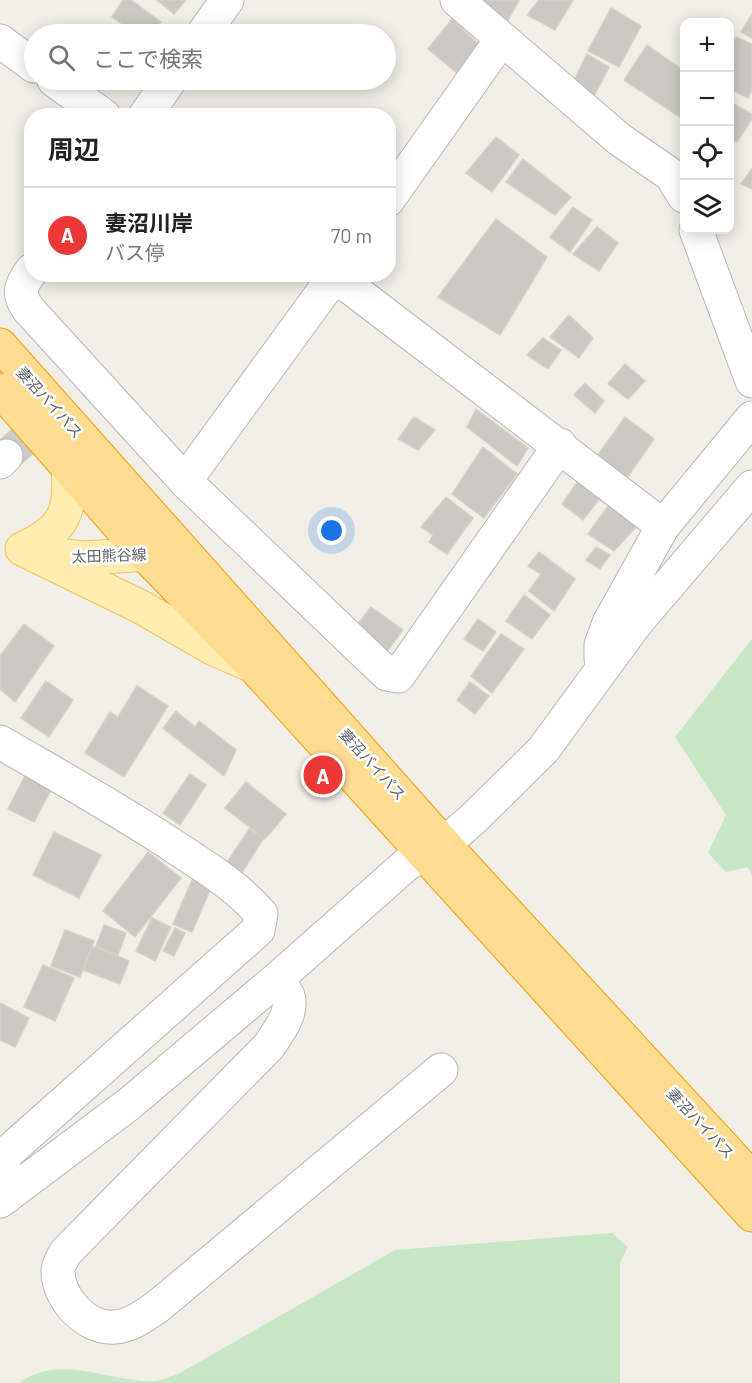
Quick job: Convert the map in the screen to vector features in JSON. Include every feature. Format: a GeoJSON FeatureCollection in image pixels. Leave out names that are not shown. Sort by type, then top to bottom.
{"type":"FeatureCollection","features":[{"type":"Feature","properties":{"kind":"highway","name":"妻沼バイパス"},"geometry":{"type":"LineString","coordinates":[[0,345],[185,553],[441,858],[752,1215]]}},
{"type":"Feature","properties":{"kind":"highway","name":"妻沼バイパス"},"geometry":{"type":"LineString","coordinates":[[0,390],[143,553],[752,1178]]}},
{"type":"Feature","properties":{"kind":"main road"},"geometry":{"type":"LineString","coordinates":[[11,545],[42,539],[66,516],[71,495],[68,469]]}},
{"type":"Feature","properties":{"kind":"main road","name":"太田熊谷線"},"geometry":{"type":"LineString","coordinates":[[11,545],[84,558],[143,553],[185,553]]}},
{"type":"Feature","properties":{"kind":"main road"},"geometry":{"type":"LineString","coordinates":[[11,545],[141,607],[223,654],[253,666]]}},
{"type":"Feature","properties":{"kind":"street"},"geometry":{"type":"LineString","coordinates":[[210,24],[227,0]]}},
{"type":"Feature","properties":{"kind":"street"},"geometry":{"type":"LineString","coordinates":[[457,0],[501,40],[678,186]]}},
{"type":"Feature","properties":{"kind":"street"},"geometry":{"type":"LineString","coordinates":[[396,189],[501,40]]}},
{"type":"Feature","properties":{"kind":"street"},"geometry":{"type":"LineString","coordinates":[[0,41],[24,59]]}},
{"type":"Feature","properties":{"kind":"street"},"geometry":{"type":"LineString","coordinates":[[68,90],[93,108]]}},
{"type":"Feature","properties":{"kind":"street"},"geometry":{"type":"LineString","coordinates":[[151,108],[163,90]]}},
{"type":"Feature","properties":{"kind":"street"},"geometry":{"type":"LineString","coordinates":[[697,234],[752,381]]}},
{"type":"Feature","properties":{"kind":"street"},"geometry":{"type":"LineString","coordinates":[[24,280],[21,300],[87,384],[184,481],[387,674],[398,676],[560,445]]}},
{"type":"Feature","properties":{"kind":"street"},"geometry":{"type":"LineString","coordinates":[[184,481],[328,282]]}},
{"type":"Feature","properties":{"kind":"street"},"geometry":{"type":"LineString","coordinates":[[342,282],[560,445],[663,526]]}},
{"type":"Feature","properties":{"kind":"street"},"geometry":{"type":"LineString","coordinates":[[602,670],[601,645],[609,623],[663,526],[752,418]]}},
{"type":"Feature","properties":{"kind":"street"},"geometry":{"type":"LineString","coordinates":[[3,1199],[129,1104],[277,980],[407,864],[441,858],[474,818],[543,750],[636,623],[752,487]]}},
{"type":"Feature","properties":{"kind":"street"},"geometry":{"type":"LineString","coordinates":[[0,742],[120,810],[248,898],[261,914],[258,930],[7,1153],[0,1169],[3,1199]]}},
{"type":"Feature","properties":{"kind":"street"},"geometry":{"type":"LineString","coordinates":[[277,980],[288,996],[289,1005],[284,1022],[269,1046],[65,1253],[58,1269],[62,1291],[81,1314],[97,1325],[116,1327],[136,1321],[157,1307],[441,1070]]}},
{"type":"Feature","properties":{"kind":"green space"},"geometry":{"type":"Polygon","coordinates":[[[752,639],[752,876],[748,867],[726,872],[708,853],[726,815],[675,737],[752,639]]]}},
{"type":"Feature","properties":{"kind":"green space"},"geometry":{"type":"Polygon","coordinates":[[[612,1233],[628,1247],[620,1263],[620,1383],[19,1383],[35,1374],[68,1369],[156,1381],[178,1374],[395,1250],[612,1233]]]}},
{"type":"Feature","properties":{"kind":"building"},"geometry":{"type":"Polygon","coordinates":[[[123,0],[131,0],[161,22],[160,24],[122,24],[112,17],[123,0]]]}},
{"type":"Feature","properties":{"kind":"building"},"geometry":{"type":"Polygon","coordinates":[[[157,0],[186,0],[174,14],[157,0]]]}},
{"type":"Feature","properties":{"kind":"building"},"geometry":{"type":"Polygon","coordinates":[[[477,0],[519,0],[508,20],[477,0]]]}},
{"type":"Feature","properties":{"kind":"building"},"geometry":{"type":"Polygon","coordinates":[[[539,0],[573,0],[555,30],[527,15],[539,0]]]}},
{"type":"Feature","properties":{"kind":"building"},"geometry":{"type":"Polygon","coordinates":[[[611,8],[641,26],[619,67],[588,51],[611,8]]]}},
{"type":"Feature","properties":{"kind":"building"},"geometry":{"type":"Polygon","coordinates":[[[752,14],[752,38],[741,32],[752,14]]]}},
{"type":"Feature","properties":{"kind":"building"},"geometry":{"type":"Polygon","coordinates":[[[452,19],[484,49],[464,79],[428,49],[452,19]]]}},
{"type":"Feature","properties":{"kind":"building"},"geometry":{"type":"Polygon","coordinates":[[[736,37],[752,44],[752,90],[748,98],[734,91],[734,41],[736,37]]]}},
{"type":"Feature","properties":{"kind":"building"},"geometry":{"type":"Polygon","coordinates":[[[647,45],[680,68],[680,117],[624,80],[647,45]]]}},
{"type":"Feature","properties":{"kind":"building"},"geometry":{"type":"Polygon","coordinates":[[[587,54],[609,67],[593,98],[572,85],[587,54]]]}},
{"type":"Feature","properties":{"kind":"building"},"geometry":{"type":"Polygon","coordinates":[[[734,104],[752,114],[752,119],[737,142],[734,140],[734,104]]]}},
{"type":"Feature","properties":{"kind":"building"},"geometry":{"type":"Polygon","coordinates":[[[496,137],[519,155],[492,192],[466,173],[496,137]]]}},
{"type":"Feature","properties":{"kind":"building"},"geometry":{"type":"Polygon","coordinates":[[[523,159],[571,197],[555,215],[506,182],[523,159]]]}},
{"type":"Feature","properties":{"kind":"building"},"geometry":{"type":"Polygon","coordinates":[[[752,169],[752,189],[741,184],[752,169]]]}},
{"type":"Feature","properties":{"kind":"building"},"geometry":{"type":"Polygon","coordinates":[[[573,207],[592,220],[570,252],[550,237],[573,207]]]}},
{"type":"Feature","properties":{"kind":"building"},"geometry":{"type":"Polygon","coordinates":[[[496,219],[547,257],[500,335],[438,297],[496,219]]]}},
{"type":"Feature","properties":{"kind":"building"},"geometry":{"type":"Polygon","coordinates":[[[597,227],[618,243],[599,271],[573,254],[597,227]]]}},
{"type":"Feature","properties":{"kind":"building"},"geometry":{"type":"Polygon","coordinates":[[[569,315],[593,338],[579,358],[550,337],[569,315]]]}},
{"type":"Feature","properties":{"kind":"building"},"geometry":{"type":"Polygon","coordinates":[[[543,338],[561,350],[548,369],[527,355],[543,338]]]}},
{"type":"Feature","properties":{"kind":"building"},"geometry":{"type":"Polygon","coordinates":[[[625,364],[645,381],[628,399],[608,384],[625,364]]]}},
{"type":"Feature","properties":{"kind":"building"},"geometry":{"type":"Polygon","coordinates":[[[585,383],[604,401],[595,413],[574,395],[585,383]]]}},
{"type":"Feature","properties":{"kind":"building"},"geometry":{"type":"Polygon","coordinates":[[[476,409],[528,448],[517,466],[467,427],[476,409]]]}},
{"type":"Feature","properties":{"kind":"building"},"geometry":{"type":"Polygon","coordinates":[[[414,417],[435,430],[418,450],[398,439],[414,417]]]}},
{"type":"Feature","properties":{"kind":"building"},"geometry":{"type":"Polygon","coordinates":[[[625,417],[654,439],[627,478],[595,459],[625,417]]]}},
{"type":"Feature","properties":{"kind":"building"},"geometry":{"type":"Polygon","coordinates":[[[483,447],[517,474],[484,518],[452,494],[483,447]]]}},
{"type":"Feature","properties":{"kind":"building"},"geometry":{"type":"Polygon","coordinates":[[[578,481],[601,497],[583,520],[562,504],[578,481]]]}},
{"type":"Feature","properties":{"kind":"building"},"geometry":{"type":"Polygon","coordinates":[[[446,497],[473,518],[447,554],[429,542],[433,535],[421,527],[446,497]]]}},
{"type":"Feature","properties":{"kind":"building"},"geometry":{"type":"Polygon","coordinates":[[[608,506],[637,526],[614,551],[588,534],[608,506]]]}},
{"type":"Feature","properties":{"kind":"building"},"geometry":{"type":"Polygon","coordinates":[[[596,547],[610,555],[600,569],[586,560],[596,547]]]}},
{"type":"Feature","properties":{"kind":"building"},"geometry":{"type":"Polygon","coordinates":[[[539,552],[575,579],[554,611],[529,591],[541,574],[528,566],[539,552]]]}},
{"type":"Feature","properties":{"kind":"building"},"geometry":{"type":"Polygon","coordinates":[[[524,595],[550,615],[532,639],[506,621],[524,595]]]}},
{"type":"Feature","properties":{"kind":"building"},"geometry":{"type":"Polygon","coordinates":[[[371,607],[403,630],[386,653],[354,629],[371,607]]]}},
{"type":"Feature","properties":{"kind":"building"},"geometry":{"type":"Polygon","coordinates":[[[478,619],[496,632],[483,651],[464,639],[478,619]]]}},
{"type":"Feature","properties":{"kind":"building"},"geometry":{"type":"Polygon","coordinates":[[[24,624],[54,646],[15,702],[0,689],[0,656],[24,624]]]}},
{"type":"Feature","properties":{"kind":"building"},"geometry":{"type":"Polygon","coordinates":[[[501,634],[524,649],[492,693],[471,676],[501,634]]]}},
{"type":"Feature","properties":{"kind":"building"},"geometry":{"type":"Polygon","coordinates":[[[46,681],[73,700],[49,737],[21,718],[46,681]]]}},
{"type":"Feature","properties":{"kind":"building"},"geometry":{"type":"Polygon","coordinates":[[[470,682],[489,696],[475,714],[457,700],[470,682]]]}},
{"type":"Feature","properties":{"kind":"building"},"geometry":{"type":"Polygon","coordinates":[[[137,686],[168,706],[124,777],[85,753],[110,712],[118,717],[137,686]]]}},
{"type":"Feature","properties":{"kind":"building"},"geometry":{"type":"Polygon","coordinates":[[[176,711],[195,727],[199,721],[236,750],[224,776],[163,728],[176,711]]]}},
{"type":"Feature","properties":{"kind":"building"},"geometry":{"type":"Polygon","coordinates":[[[28,770],[54,784],[34,822],[8,809],[28,770]]]}},
{"type":"Feature","properties":{"kind":"building"},"geometry":{"type":"Polygon","coordinates":[[[190,774],[206,785],[180,825],[163,813],[190,774]]]}},
{"type":"Feature","properties":{"kind":"building"},"geometry":{"type":"Polygon","coordinates":[[[246,782],[286,814],[265,839],[225,808],[246,782]]]}},
{"type":"Feature","properties":{"kind":"building"},"geometry":{"type":"Polygon","coordinates":[[[249,829],[264,838],[241,874],[226,864],[249,829]]]}},
{"type":"Feature","properties":{"kind":"building"},"geometry":{"type":"Polygon","coordinates":[[[54,832],[101,855],[79,898],[33,875],[54,832]]]}},
{"type":"Feature","properties":{"kind":"building"},"geometry":{"type":"Polygon","coordinates":[[[148,852],[181,878],[135,937],[103,911],[148,852]]]}},
{"type":"Feature","properties":{"kind":"building"},"geometry":{"type":"Polygon","coordinates":[[[192,880],[211,888],[192,932],[173,924],[192,880]]]}},
{"type":"Feature","properties":{"kind":"building"},"geometry":{"type":"Polygon","coordinates":[[[152,918],[171,927],[155,961],[136,951],[152,918]]]}},
{"type":"Feature","properties":{"kind":"building"},"geometry":{"type":"Polygon","coordinates":[[[104,925],[126,933],[118,955],[96,946],[104,925]]]}},
{"type":"Feature","properties":{"kind":"building"},"geometry":{"type":"Polygon","coordinates":[[[175,928],[185,933],[174,956],[163,951],[175,928]]]}},
{"type":"Feature","properties":{"kind":"building"},"geometry":{"type":"Polygon","coordinates":[[[65,930],[94,941],[80,977],[51,966],[65,930]]]}},
{"type":"Feature","properties":{"kind":"building"},"geometry":{"type":"Polygon","coordinates":[[[92,946],[129,961],[120,984],[83,970],[92,946]]]}},
{"type":"Feature","properties":{"kind":"building"},"geometry":{"type":"Polygon","coordinates":[[[43,965],[74,978],[55,1021],[24,1007],[43,965]]]}},
{"type":"Feature","properties":{"kind":"building"},"geometry":{"type":"Polygon","coordinates":[[[0,1003],[29,1018],[15,1047],[0,1040],[0,1003]]]}},
{"type":"Feature","properties":{"kind":"tunnel"},"geometry":{"type":"LineString","coordinates":[[6,456],[81,390]]}},
{"type":"Feature","properties":{"kind":"place","name":"妻沼川岸"},"geometry":{"type":"Point","coordinates":[323,775]}}]}
